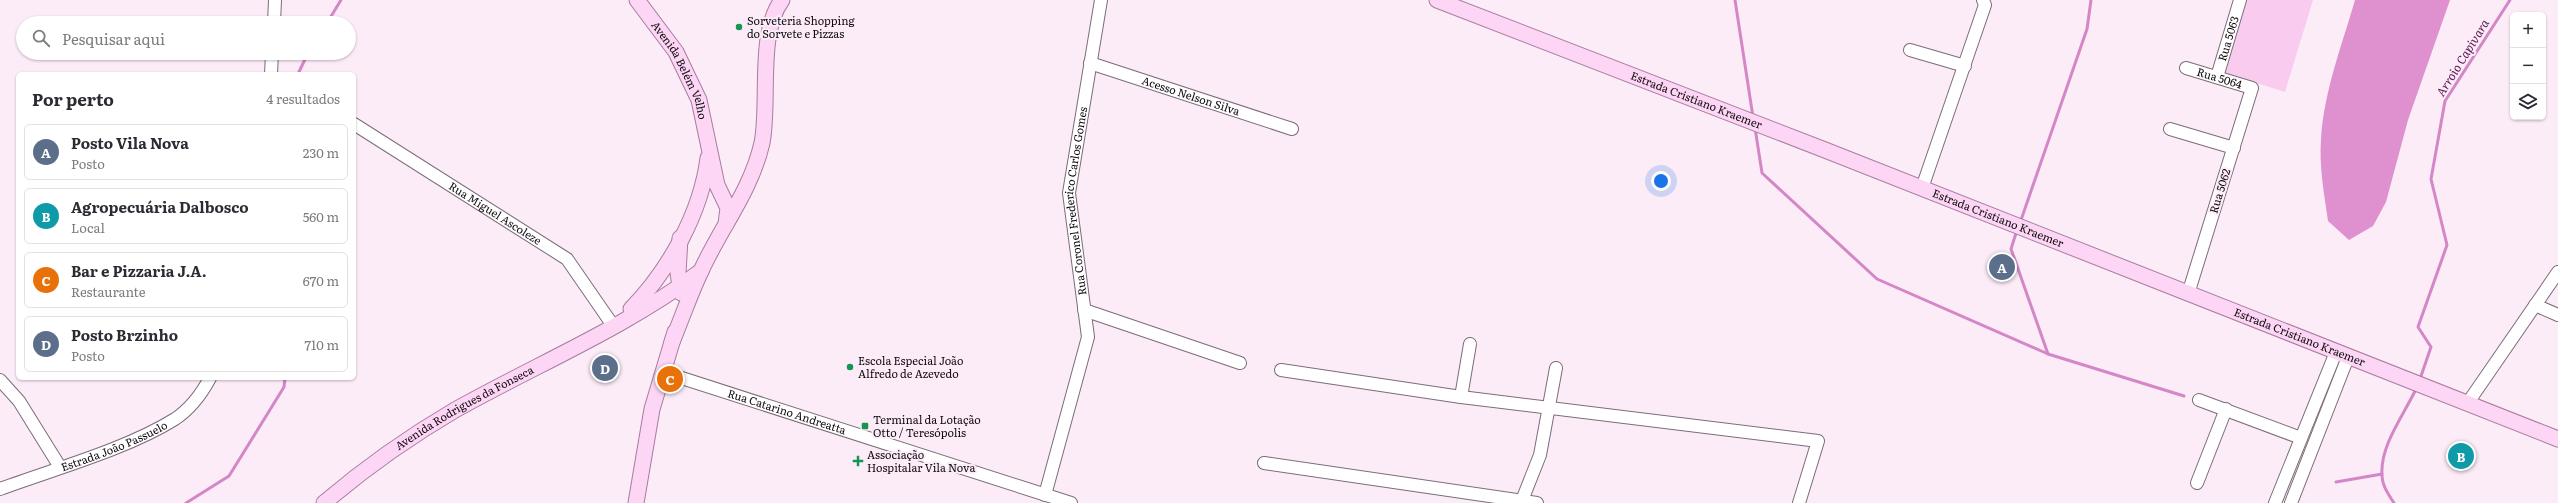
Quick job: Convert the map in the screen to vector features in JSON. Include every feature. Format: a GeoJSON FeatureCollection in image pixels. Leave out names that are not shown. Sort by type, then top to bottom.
{"type":"FeatureCollection","features":[{"type":"Feature","properties":{"kind":"main road","name":"Avenida Belém Velho"},"geometry":{"type":"LineString","coordinates":[[638,0],[676,52],[689,74],[699,100],[714,175],[721,195],[728,208],[725,225]]}},
{"type":"Feature","properties":{"kind":"main road","name":"Estrada Cristiano Kraemer"},"geometry":{"type":"LineString","coordinates":[[1437,0],[1744,118],[2558,439]]}},
{"type":"Feature","properties":{"kind":"main road"},"geometry":{"type":"LineString","coordinates":[[672,342],[701,271],[725,225],[747,188],[762,142],[770,30],[781,1]]}},
{"type":"Feature","properties":{"kind":"main road","name":"Avenida Belém Velho"},"geometry":{"type":"LineString","coordinates":[[680,238],[694,209],[707,166],[709,147]]}},
{"type":"Feature","properties":{"kind":"main road"},"geometry":{"type":"LineString","coordinates":[[694,209],[704,200],[721,195],[737,194],[747,188]]}},
{"type":"Feature","properties":{"kind":"main road"},"geometry":{"type":"LineString","coordinates":[[636,503],[652,409],[681,307],[678,264],[680,238]]}},
{"type":"Feature","properties":{"kind":"main road","name":"Avenida Rodrigues da Fonseca"},"geometry":{"type":"LineString","coordinates":[[614,327],[657,280],[680,238]]}},
{"type":"Feature","properties":{"kind":"main road","name":"Avenida Rodrigues da Fonseca"},"geometry":{"type":"LineString","coordinates":[[324,503],[362,470],[455,411],[614,327],[701,271]]}},
{"type":"Feature","properties":{"kind":"street"},"geometry":{"type":"LineString","coordinates":[[274,16],[275,0]]}},
{"type":"Feature","properties":{"kind":"street","name":"Rua Coronel Frederico Carlos Gomes"},"geometry":{"type":"LineString","coordinates":[[1045,495],[1088,338],[1069,193],[1101,0]]}},
{"type":"Feature","properties":{"kind":"street"},"geometry":{"type":"LineString","coordinates":[[1922,188],[1965,66],[1984,5],[1984,0]]}},
{"type":"Feature","properties":{"kind":"street","name":"Rua 5063"},"geometry":{"type":"LineString","coordinates":[[2217,77],[2240,0]]}},
{"type":"Feature","properties":{"kind":"street"},"geometry":{"type":"LineString","coordinates":[[1910,50],[1965,66]]}},
{"type":"Feature","properties":{"kind":"street"},"geometry":{"type":"LineString","coordinates":[[272,60],[272,72]]}},
{"type":"Feature","properties":{"kind":"street","name":"Acesso Nelson Silva"},"geometry":{"type":"LineString","coordinates":[[1090,63],[1292,129]]}},
{"type":"Feature","properties":{"kind":"street","name":"Rua 5064"},"geometry":{"type":"LineString","coordinates":[[2186,68],[2252,88]]}},
{"type":"Feature","properties":{"kind":"street","name":"Rua 5062"},"geometry":{"type":"LineString","coordinates":[[2188,294],[2252,88]]}},
{"type":"Feature","properties":{"kind":"street","name":"Rua Miguel Ascoleze"},"geometry":{"type":"LineString","coordinates":[[356,125],[567,259],[614,327]]}},
{"type":"Feature","properties":{"kind":"street"},"geometry":{"type":"LineString","coordinates":[[2170,129],[2234,148]]}},
{"type":"Feature","properties":{"kind":"street"},"geometry":{"type":"LineString","coordinates":[[2467,404],[2558,272]]}},
{"type":"Feature","properties":{"kind":"street"},"geometry":{"type":"LineString","coordinates":[[2535,305],[2558,315]]}},
{"type":"Feature","properties":{"kind":"street"},"geometry":{"type":"LineString","coordinates":[[1084,310],[1240,363]]}},
{"type":"Feature","properties":{"kind":"street"},"geometry":{"type":"LineString","coordinates":[[1461,397],[1470,344]]}},
{"type":"Feature","properties":{"kind":"street"},"geometry":{"type":"LineString","coordinates":[[2275,503],[2301,438],[2342,354]]}},
{"type":"Feature","properties":{"kind":"street"},"geometry":{"type":"LineString","coordinates":[[2291,503],[2342,354]]}},
{"type":"Feature","properties":{"kind":"street"},"geometry":{"type":"LineString","coordinates":[[1521,502],[1540,455],[1556,368]]}},
{"type":"Feature","properties":{"kind":"street"},"geometry":{"type":"LineString","coordinates":[[1281,370],[1461,397],[1818,441],[1799,503]]}},
{"type":"Feature","properties":{"kind":"street","name":"Rua Catarino Andreatta"},"geometry":{"type":"LineString","coordinates":[[663,372],[878,439],[1071,503]]}},
{"type":"Feature","properties":{"kind":"street"},"geometry":{"type":"LineString","coordinates":[[0,380],[19,401],[60,467]]}},
{"type":"Feature","properties":{"kind":"street","name":"Estrada João Passuelo"},"geometry":{"type":"LineString","coordinates":[[0,489],[130,441],[175,418],[202,394],[209,380]]}},
{"type":"Feature","properties":{"kind":"street"},"geometry":{"type":"LineString","coordinates":[[2199,400],[2301,438]]}},
{"type":"Feature","properties":{"kind":"street"},"geometry":{"type":"LineString","coordinates":[[2197,482],[2226,409]]}},
{"type":"Feature","properties":{"kind":"street"},"geometry":{"type":"LineString","coordinates":[[1264,464],[1521,502],[1537,503]]}},
{"type":"Feature","properties":{"kind":"shaded area"},"geometry":{"type":"Polygon","coordinates":[[[2247,0],[2313,0],[2285,92],[2225,73],[2247,0]]]}},
{"type":"Feature","properties":{"kind":"shaded area"},"geometry":{"type":"Polygon","coordinates":[[[2355,0],[2450,0],[2408,120],[2386,202],[2373,226],[2349,240],[2328,221],[2322,180],[2321,139],[2330,86],[2355,0]]]}},
{"type":"Feature","properties":{"kind":"waterway"},"geometry":{"type":"LineString","coordinates":[[331,16],[341,0]]}},
{"type":"Feature","properties":{"kind":"waterway"},"geometry":{"type":"LineString","coordinates":[[1735,0],[1753,117]]}},
{"type":"Feature","properties":{"kind":"waterway"},"geometry":{"type":"LineString","coordinates":[[2020,223],[2087,29],[2091,0]]}},
{"type":"Feature","properties":{"kind":"waterway","name":"Arroio Capivara"},"geometry":{"type":"LineString","coordinates":[[2420,379],[2431,347],[2418,327],[2447,245],[2431,179],[2445,101],[2510,0]]}},
{"type":"Feature","properties":{"kind":"waterway"},"geometry":{"type":"LineString","coordinates":[[299,72],[305,60]]}},
{"type":"Feature","properties":{"kind":"waterway"},"geometry":{"type":"LineString","coordinates":[[1755,128],[1762,173],[1877,279],[2048,354],[2184,396]]}},
{"type":"Feature","properties":{"kind":"waterway"},"geometry":{"type":"LineString","coordinates":[[2017,230],[2011,249],[2048,354]]}},
{"type":"Feature","properties":{"kind":"waterway"},"geometry":{"type":"LineString","coordinates":[[186,503],[229,476],[284,387],[285,380]]}},
{"type":"Feature","properties":{"kind":"waterway","name":"Arroio Capivara"},"geometry":{"type":"LineString","coordinates":[[2394,503],[2384,486],[2382,464],[2388,442],[2415,391]]}},
{"type":"Feature","properties":{"kind":"waterway"},"geometry":{"type":"LineString","coordinates":[[2336,482],[2382,474]]}},
{"type":"Feature","properties":{"kind":"place","name":"Sorveteria Shopping do Sorvete e Pizzas"},"geometry":{"type":"Point","coordinates":[739,27]}},
{"type":"Feature","properties":{"kind":"place","name":"Posto Vila Nova"},"geometry":{"type":"Point","coordinates":[2002,267]}},
{"type":"Feature","properties":{"kind":"place","name":"Escola Especial João Alfredo de Azevedo"},"geometry":{"type":"Point","coordinates":[850,367]}},
{"type":"Feature","properties":{"kind":"place","name":"Posto Brzinho"},"geometry":{"type":"Point","coordinates":[605,368]}},
{"type":"Feature","properties":{"kind":"place","name":"Bar e Pizzaria J.A."},"geometry":{"type":"Point","coordinates":[670,379]}},
{"type":"Feature","properties":{"kind":"place","name":"Terminal da Lotação Otto / Teresópolis"},"geometry":{"type":"Point","coordinates":[865,426]}},
{"type":"Feature","properties":{"kind":"place","name":"Agropecuária Dalbosco"},"geometry":{"type":"Point","coordinates":[2461,456]}},
{"type":"Feature","properties":{"kind":"place","name":"Associação Hospitalar Vila Nova"},"geometry":{"type":"Point","coordinates":[858,461]}}]}
